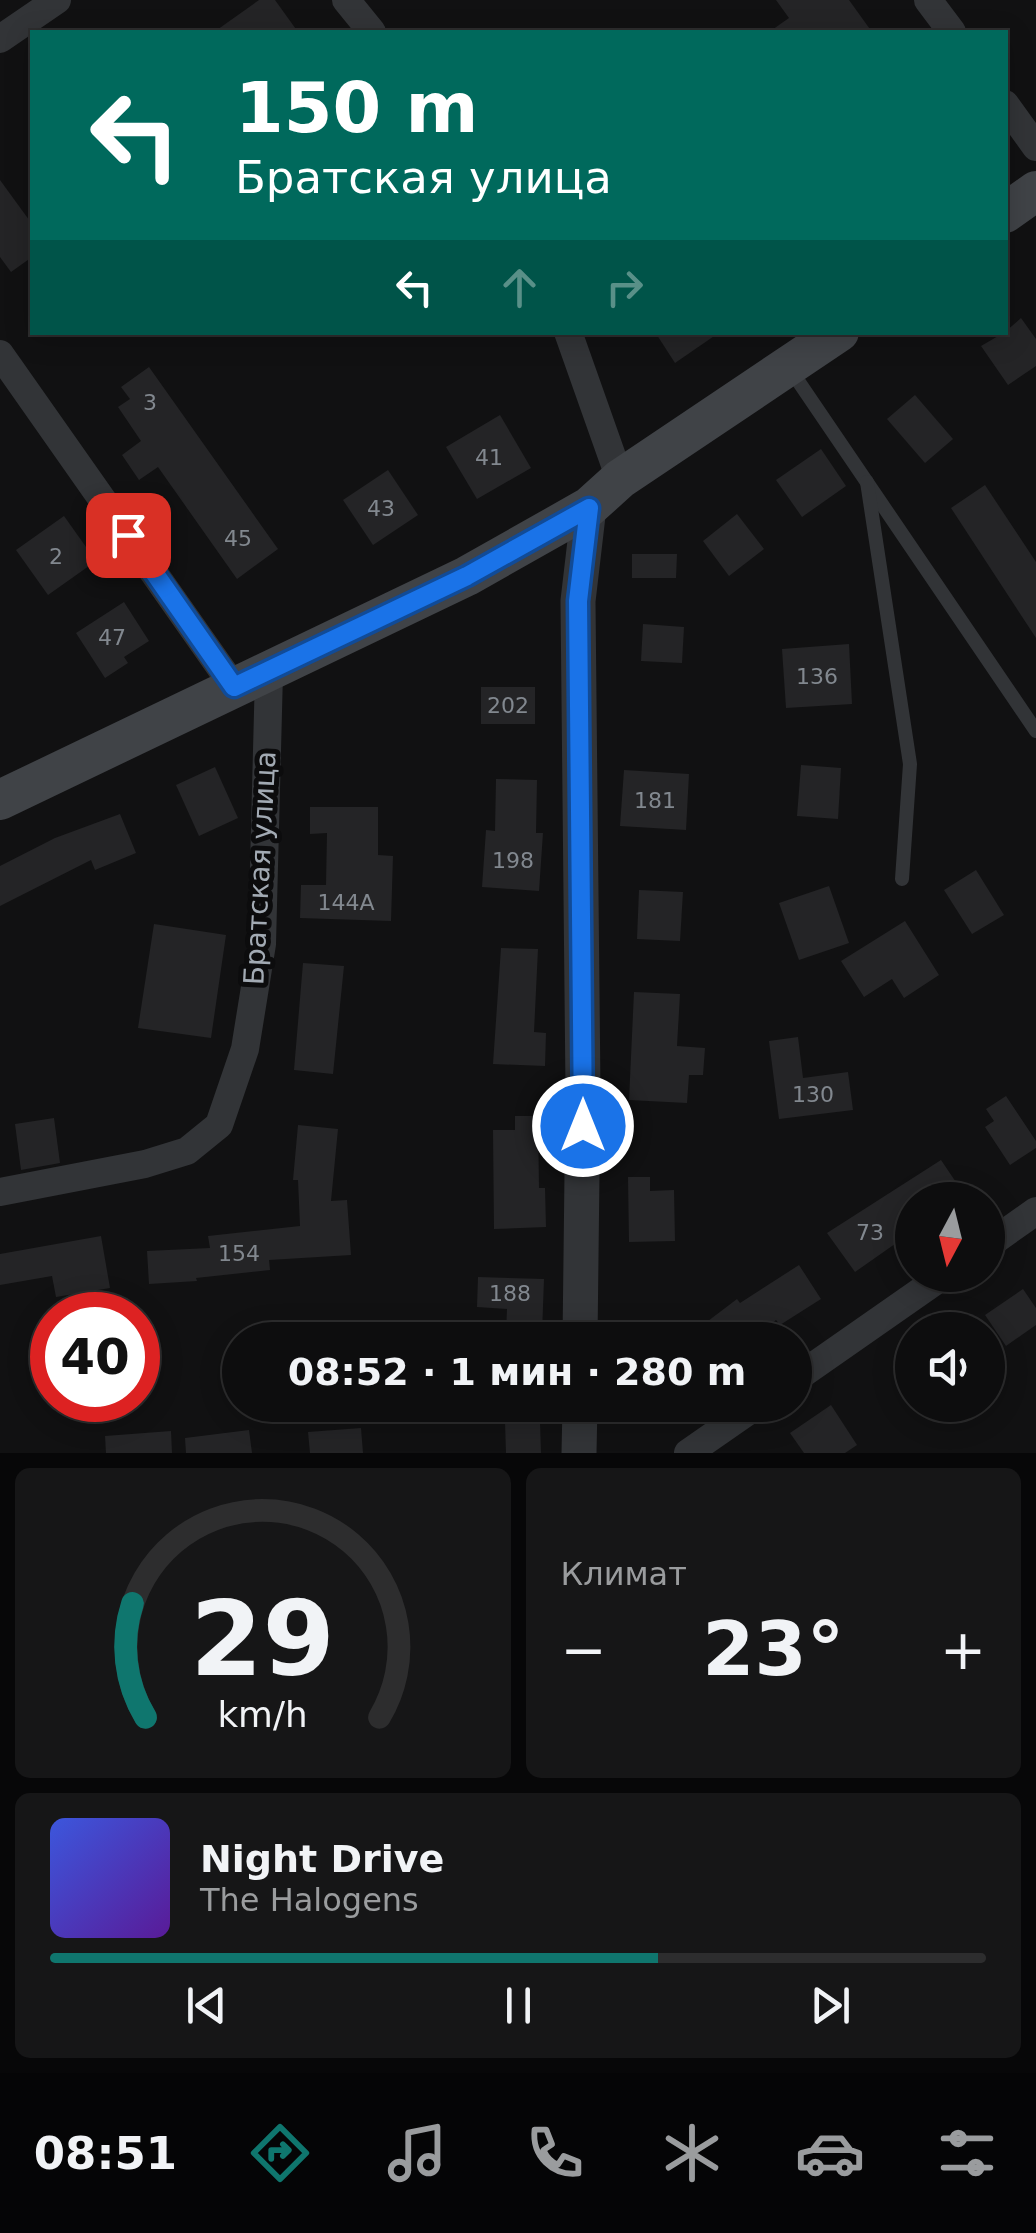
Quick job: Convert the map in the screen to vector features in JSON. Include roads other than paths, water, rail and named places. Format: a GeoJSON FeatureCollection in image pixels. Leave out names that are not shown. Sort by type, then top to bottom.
{"type":"FeatureCollection","features":[{"type":"Feature","properties":{"kind":"main road"},"geometry":{"type":"LineString","coordinates":[[1008,212],[1036,191]]}},
{"type":"Feature","properties":{"kind":"main road"},"geometry":{"type":"LineString","coordinates":[[0,800],[467,576],[589,508],[620,479],[835,335]]}},
{"type":"Feature","properties":{"kind":"street"},"geometry":{"type":"LineString","coordinates":[[0,39],[57,0]]}},
{"type":"Feature","properties":{"kind":"street"},"geometry":{"type":"LineString","coordinates":[[346,0],[370,30]]}},
{"type":"Feature","properties":{"kind":"street"},"geometry":{"type":"LineString","coordinates":[[928,0],[950,30]]}},
{"type":"Feature","properties":{"kind":"street"},"geometry":{"type":"LineString","coordinates":[[1008,108],[1036,146]]}},
{"type":"Feature","properties":{"kind":"street"},"geometry":{"type":"LineString","coordinates":[[569,335],[620,479]]}},
{"type":"Feature","properties":{"kind":"street"},"geometry":{"type":"LineString","coordinates":[[0,354],[252,680]]}},
{"type":"Feature","properties":{"kind":"street"},"geometry":{"type":"LineString","coordinates":[[580,1322],[583,1090],[578,601],[589,508]]}},
{"type":"Feature","properties":{"kind":"street","name":"Братская улица"},"geometry":{"type":"LineString","coordinates":[[0,1192],[187,1152],[218,1126],[245,1049],[262,944],[252,680]]}},
{"type":"Feature","properties":{"kind":"street"},"geometry":{"type":"LineString","coordinates":[[1005,1233],[1036,1211]]}},
{"type":"Feature","properties":{"kind":"street"},"geometry":{"type":"LineString","coordinates":[[812,1367],[920,1292]]}},
{"type":"Feature","properties":{"kind":"street"},"geometry":{"type":"LineString","coordinates":[[579,1453],[580,1422]]}},
{"type":"Feature","properties":{"kind":"street"},"geometry":{"type":"LineString","coordinates":[[688,1453],[733,1422]]}},
{"type":"Feature","properties":{"kind":"lane"},"geometry":{"type":"LineString","coordinates":[[790,368],[1036,731]]}},
{"type":"Feature","properties":{"kind":"lane"},"geometry":{"type":"LineString","coordinates":[[866,476],[910,764],[902,878]]}}]}
